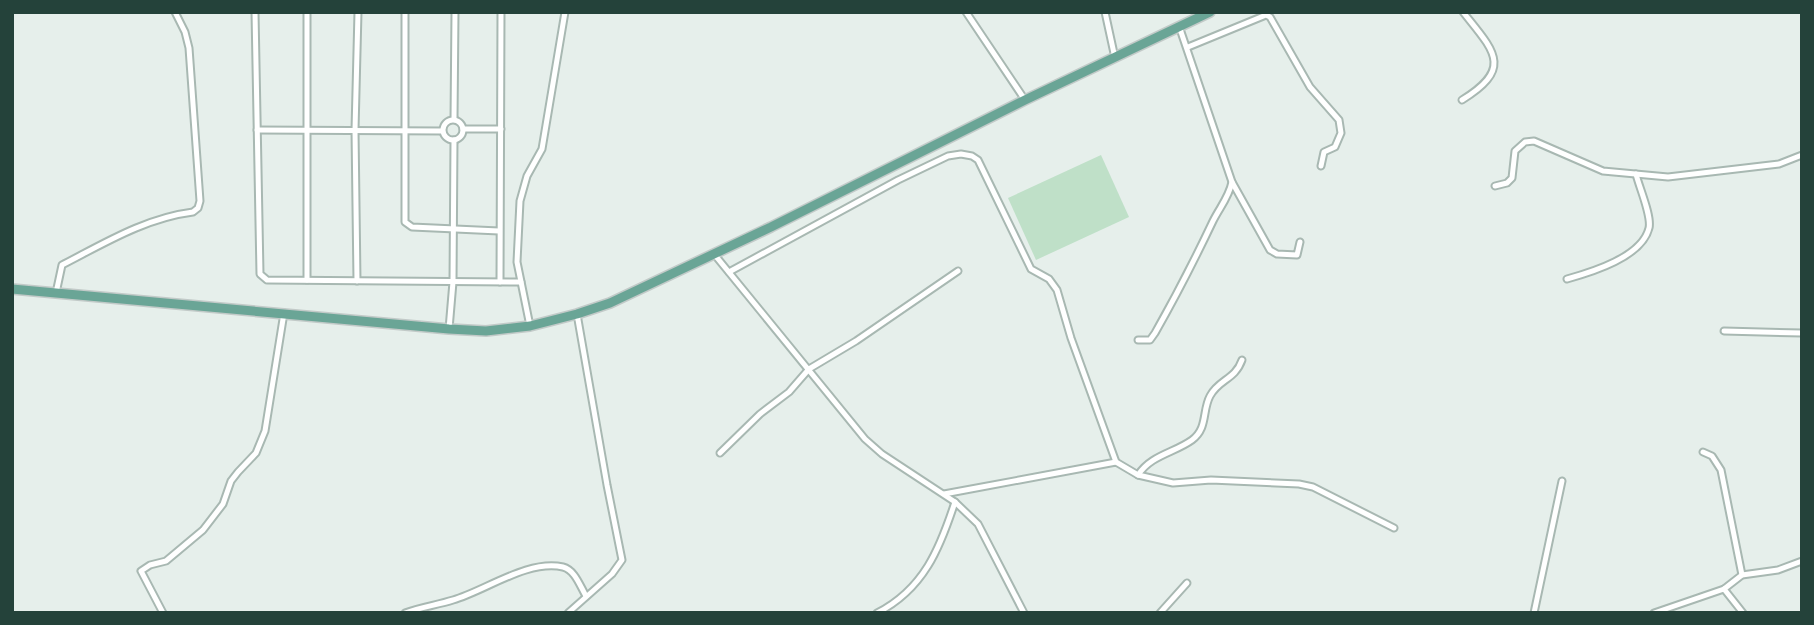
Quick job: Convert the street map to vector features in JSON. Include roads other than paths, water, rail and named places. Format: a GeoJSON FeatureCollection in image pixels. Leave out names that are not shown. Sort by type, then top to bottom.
{"type":"FeatureCollection","features":[{"type":"Feature","properties":{"kind":"main road"},"geometry":{"type":"LineString","coordinates":[[12,289],[449,329],[486,331],[530,326],[610,303],[1210,12]]}},
{"type":"Feature","properties":{"kind":"street"},"geometry":{"type":"LineString","coordinates":[[56,293],[61,265],[128,231],[198,208],[199,178],[189,48],[175,12]]}},
{"type":"Feature","properties":{"kind":"street"},"geometry":{"type":"LineString","coordinates":[[255,12],[260,274],[267,280],[521,282]]}},
{"type":"Feature","properties":{"kind":"street"},"geometry":{"type":"LineString","coordinates":[[306,12],[307,280]]}},
{"type":"Feature","properties":{"kind":"street"},"geometry":{"type":"LineString","coordinates":[[357,281],[355,130],[358,12]]}},
{"type":"Feature","properties":{"kind":"street"},"geometry":{"type":"LineString","coordinates":[[405,12],[405,222],[412,228],[499,231]]}},
{"type":"Feature","properties":{"kind":"street"},"geometry":{"type":"LineString","coordinates":[[454,119],[455,12]]}},
{"type":"Feature","properties":{"kind":"street"},"geometry":{"type":"LineString","coordinates":[[500,282],[501,12]]}},
{"type":"Feature","properties":{"kind":"street"},"geometry":{"type":"LineString","coordinates":[[530,326],[517,262],[520,201],[527,176],[542,149],[565,12]]}},
{"type":"Feature","properties":{"kind":"street"},"geometry":{"type":"LineString","coordinates":[[966,12],[1025,100]]}},
{"type":"Feature","properties":{"kind":"street"},"geometry":{"type":"LineString","coordinates":[[1104,12],[1115,58]]}},
{"type":"Feature","properties":{"kind":"street"},"geometry":{"type":"LineString","coordinates":[[1462,100],[1482,88],[1493,71],[1496,57],[1463,12]]}},
{"type":"Feature","properties":{"kind":"street"},"geometry":{"type":"LineString","coordinates":[[1188,47],[1266,15],[1270,17],[1311,87],[1339,120],[1341,133],[1335,148],[1324,152],[1321,166]]}},
{"type":"Feature","properties":{"kind":"street"},"geometry":{"type":"LineString","coordinates":[[1180,26],[1232,182],[1270,250],[1277,254],[1297,255],[1300,242]]}},
{"type":"Feature","properties":{"kind":"street"},"geometry":{"type":"LineString","coordinates":[[454,119],[460,122],[463,129],[462,135],[454,140],[447,139],[442,131],[445,122],[454,119]]}},
{"type":"Feature","properties":{"kind":"street"},"geometry":{"type":"LineString","coordinates":[[463,129],[501,129]]}},
{"type":"Feature","properties":{"kind":"street"},"geometry":{"type":"LineString","coordinates":[[257,130],[442,131]]}},
{"type":"Feature","properties":{"kind":"street"},"geometry":{"type":"LineString","coordinates":[[449,329],[453,282],[454,140]]}},
{"type":"Feature","properties":{"kind":"street"},"geometry":{"type":"LineString","coordinates":[[1495,186],[1507,183],[1512,178],[1515,151],[1525,142],[1534,141],[1603,171],[1680,177],[1779,164],[1802,155]]}},
{"type":"Feature","properties":{"kind":"street"},"geometry":{"type":"LineString","coordinates":[[729,272],[898,180],[948,156],[972,156],[978,160],[1031,269],[1049,279],[1057,290],[1071,338],[1116,462],[1138,475],[1173,483],[1211,480],[1300,484],[1313,487],[1394,528]]}},
{"type":"Feature","properties":{"kind":"street"},"geometry":{"type":"LineString","coordinates":[[1567,279],[1620,259],[1637,246],[1649,230],[1649,220],[1636,174]]}},
{"type":"Feature","properties":{"kind":"street"},"geometry":{"type":"LineString","coordinates":[[1138,340],[1150,340],[1155,333],[1229,195],[1232,182]]}},
{"type":"Feature","properties":{"kind":"street"},"geometry":{"type":"LineString","coordinates":[[714,254],[865,439],[882,454],[956,502],[978,524],[1024,613]]}},
{"type":"Feature","properties":{"kind":"street"},"geometry":{"type":"LineString","coordinates":[[720,453],[750,423],[789,392],[809,369],[856,341],[958,271]]}},
{"type":"Feature","properties":{"kind":"street"},"geometry":{"type":"LineString","coordinates":[[163,613],[141,571],[149,565],[166,561],[203,530],[223,504],[231,481],[256,453],[267,419],[284,313]]}},
{"type":"Feature","properties":{"kind":"street"},"geometry":{"type":"LineString","coordinates":[[568,613],[612,574],[622,560],[577,314]]}},
{"type":"Feature","properties":{"kind":"street"},"geometry":{"type":"LineString","coordinates":[[1724,331],[1802,334]]}},
{"type":"Feature","properties":{"kind":"street"},"geometry":{"type":"LineString","coordinates":[[1138,475],[1145,465],[1191,441],[1199,433],[1204,425],[1210,395],[1235,375],[1242,360]]}},
{"type":"Feature","properties":{"kind":"street"},"geometry":{"type":"LineString","coordinates":[[1703,452],[1712,456],[1721,470],[1742,575]]}},
{"type":"Feature","properties":{"kind":"street"},"geometry":{"type":"LineString","coordinates":[[944,494],[1116,462]]}},
{"type":"Feature","properties":{"kind":"street"},"geometry":{"type":"LineString","coordinates":[[1534,613],[1562,481]]}},
{"type":"Feature","properties":{"kind":"street"},"geometry":{"type":"LineString","coordinates":[[877,613],[889,607],[911,587],[933,561],[956,502]]}},
{"type":"Feature","properties":{"kind":"street"},"geometry":{"type":"LineString","coordinates":[[1654,613],[1724,589],[1742,575],[1778,570],[1802,561]]}},
{"type":"Feature","properties":{"kind":"street"},"geometry":{"type":"LineString","coordinates":[[405,613],[455,600],[503,579],[550,567],[563,567],[572,571],[586,596]]}},
{"type":"Feature","properties":{"kind":"street"},"geometry":{"type":"LineString","coordinates":[[1160,613],[1187,583]]}},
{"type":"Feature","properties":{"kind":"street"},"geometry":{"type":"LineString","coordinates":[[1724,589],[1743,613]]}}]}
